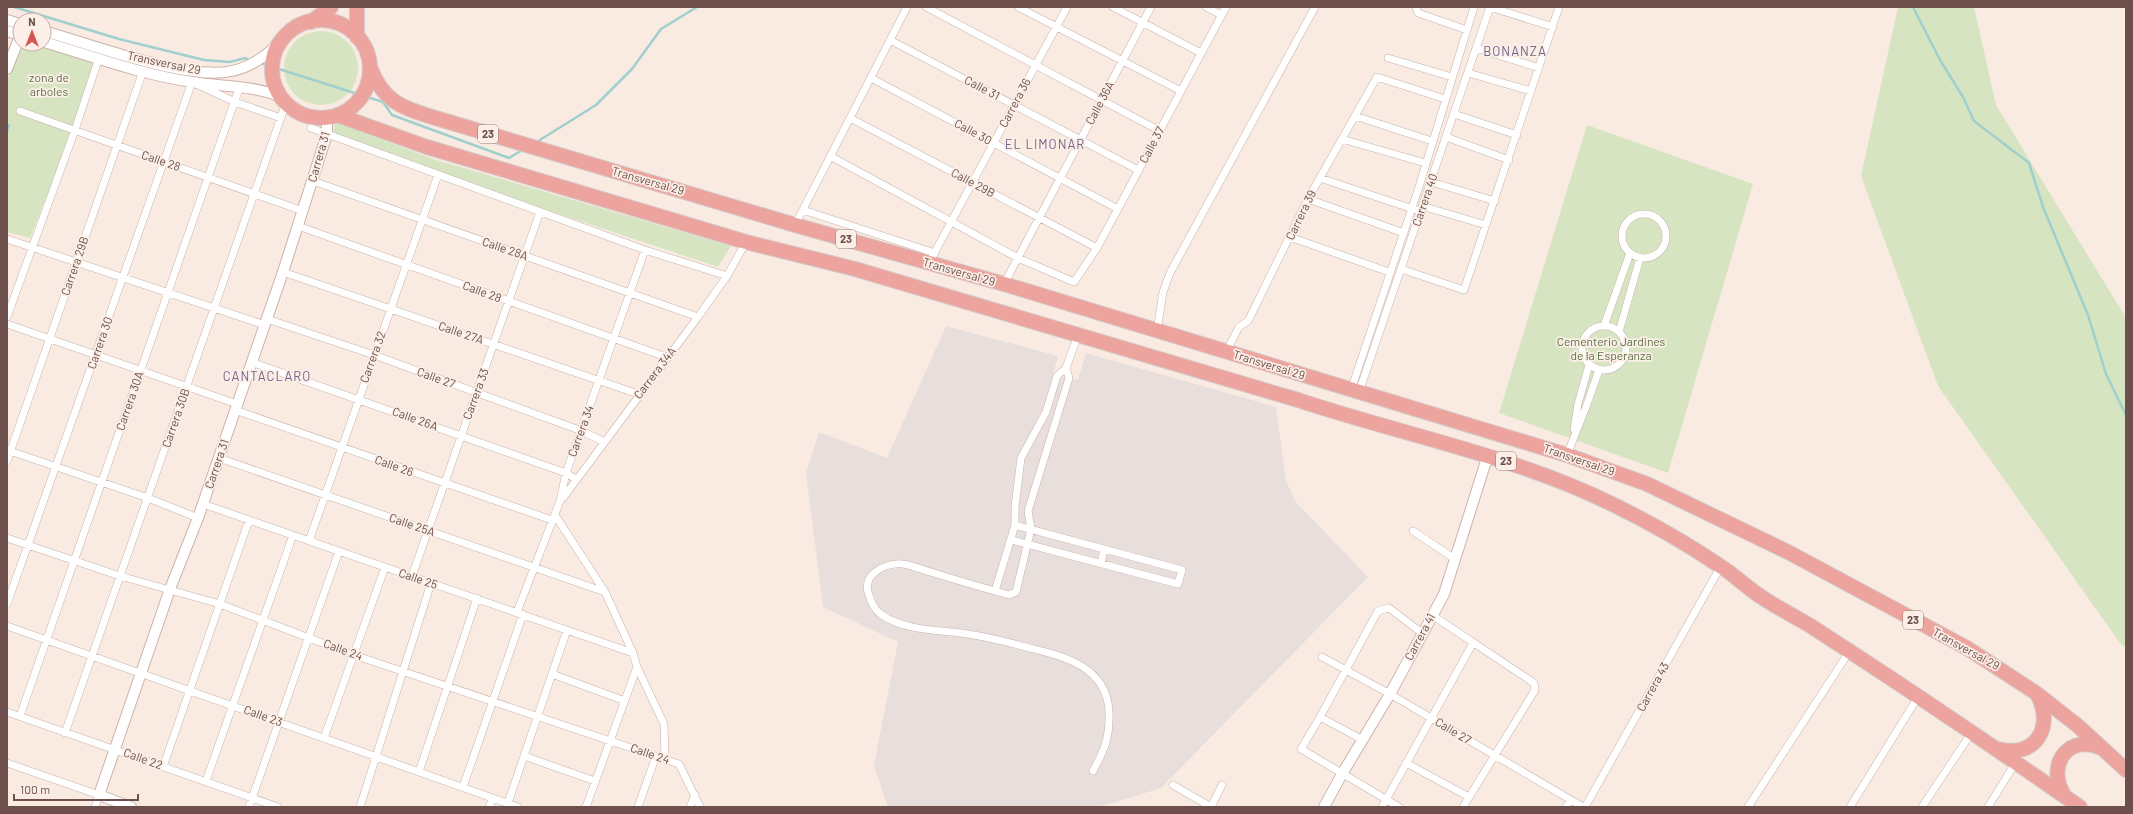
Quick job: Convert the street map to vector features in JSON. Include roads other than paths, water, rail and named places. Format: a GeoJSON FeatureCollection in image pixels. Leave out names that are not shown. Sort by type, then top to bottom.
{"type":"FeatureCollection","features":[{"type":"Feature","properties":{"kind":"highway"},"geometry":{"type":"LineString","coordinates":[[311,22],[331,7]]}},
{"type":"Feature","properties":{"kind":"highway"},"geometry":{"type":"LineString","coordinates":[[357,7],[357,37]]}},
{"type":"Feature","properties":{"kind":"highway","name":"23"},"geometry":{"type":"LineString","coordinates":[[311,22],[336,23],[357,37],[366,51],[370,67],[368,83],[363,94],[347,110],[332,117],[308,116],[296,111],[283,99],[274,83],[272,70],[274,57],[279,44],[293,30],[311,22]]}},
{"type":"Feature","properties":{"kind":"highway","name":"Transversal 29"},"geometry":{"type":"LineString","coordinates":[[370,67],[382,90],[392,101],[408,109],[795,225],[932,258],[1004,284],[1567,454],[1648,484],[1788,552],[1967,648],[2036,693],[2106,751],[2126,770]]}},
{"type":"Feature","properties":{"kind":"highway","name":"Transversal 29"},"geometry":{"type":"LineString","coordinates":[[332,117],[427,147],[746,242],[855,270],[1341,414],[1488,455],[1529,469],[1610,503],[1667,533],[1721,566],[1763,598],[1807,624],[1972,732],[2080,807]]}},
{"type":"Feature","properties":{"kind":"highway"},"geometry":{"type":"LineString","coordinates":[[1996,748],[2008,751],[2019,750],[2030,745],[2038,737],[2044,726],[2045,715],[2042,703],[2036,693]]}},
{"type":"Feature","properties":{"kind":"highway"},"geometry":{"type":"LineString","coordinates":[[2064,796],[2058,785],[2056,772],[2060,759],[2069,749],[2081,744],[2095,745],[2106,751]]}},
{"type":"Feature","properties":{"kind":"street"},"geometry":{"type":"LineString","coordinates":[[795,225],[907,7]]}},
{"type":"Feature","properties":{"kind":"street"},"geometry":{"type":"LineString","coordinates":[[926,7],[1160,131]]}},
{"type":"Feature","properties":{"kind":"street"},"geometry":{"type":"LineString","coordinates":[[1018,7],[1181,91]]}},
{"type":"Feature","properties":{"kind":"street","name":"Carrera 36"},"geometry":{"type":"LineString","coordinates":[[932,258],[1068,7]]}},
{"type":"Feature","properties":{"kind":"street"},"geometry":{"type":"LineString","coordinates":[[1113,7],[1201,53]]}},
{"type":"Feature","properties":{"kind":"street","name":"Calle 36A"},"geometry":{"type":"LineString","coordinates":[[1004,284],[1151,7]]}},
{"type":"Feature","properties":{"kind":"street"},"geometry":{"type":"LineString","coordinates":[[1206,7],[1221,15]]}},
{"type":"Feature","properties":{"kind":"street","name":"Calle 37"},"geometry":{"type":"LineString","coordinates":[[1018,258],[1074,282],[1097,248],[1226,7]]}},
{"type":"Feature","properties":{"kind":"street"},"geometry":{"type":"LineString","coordinates":[[1157,331],[1163,292],[1170,272],[1315,7]]}},
{"type":"Feature","properties":{"kind":"street"},"geometry":{"type":"LineString","coordinates":[[1416,7],[1418,13],[1467,30]]}},
{"type":"Feature","properties":{"kind":"street"},"geometry":{"type":"LineString","coordinates":[[1490,7],[1553,27]]}},
{"type":"Feature","properties":{"kind":"street","name":"Carrera 40"},"geometry":{"type":"LineString","coordinates":[[1355,391],[1401,269],[1490,7]]}},
{"type":"Feature","properties":{"kind":"street"},"geometry":{"type":"LineString","coordinates":[[1401,269],[1464,290],[1509,160],[1559,7]]}},
{"type":"Feature","properties":{"kind":"street","name":"Carrera 40"},"geometry":{"type":"LineString","coordinates":[[1355,391],[1389,272],[1412,209],[1467,30],[1471,8]]}},
{"type":"Feature","properties":{"kind":"street","name":"Transversal 29"},"geometry":{"type":"LineString","coordinates":[[52,33],[134,57],[188,70],[211,72],[230,72],[246,68],[258,61],[279,44]]}},
{"type":"Feature","properties":{"kind":"street","name":"Calle 31"},"geometry":{"type":"LineString","coordinates":[[890,40],[1138,170]]}},
{"type":"Feature","properties":{"kind":"street","name":"Transversal 29"},"geometry":{"type":"LineString","coordinates":[[52,44],[143,71],[192,82],[261,89],[283,99]]}},
{"type":"Feature","properties":{"kind":"street"},"geometry":{"type":"LineString","coordinates":[[1476,48],[1539,68]]}},
{"type":"Feature","properties":{"kind":"street"},"geometry":{"type":"LineString","coordinates":[[7,69],[14,52]]}},
{"type":"Feature","properties":{"kind":"street"},"geometry":{"type":"LineString","coordinates":[[7,317],[75,130],[99,58]]}},
{"type":"Feature","properties":{"kind":"street"},"geometry":{"type":"LineString","coordinates":[[1388,58],[1452,77]]}},
{"type":"Feature","properties":{"kind":"street","name":"Carrera 29B"},"geometry":{"type":"LineString","coordinates":[[7,461],[9,450],[50,340],[143,71]]}},
{"type":"Feature","properties":{"kind":"street"},"geometry":{"type":"LineString","coordinates":[[1468,73],[1532,91]]}},
{"type":"Feature","properties":{"kind":"street","name":"Carrera 39"},"geometry":{"type":"LineString","coordinates":[[1226,352],[1236,331],[1248,321],[1308,199],[1377,77],[1445,98]]}},
{"type":"Feature","properties":{"kind":"street","name":"Calle 30"},"geometry":{"type":"LineString","coordinates":[[870,78],[1118,209]]}},
{"type":"Feature","properties":{"kind":"street"},"geometry":{"type":"LineString","coordinates":[[192,82],[235,102],[282,118]]}},
{"type":"Feature","properties":{"kind":"street","name":"Carrera 30"},"geometry":{"type":"LineString","coordinates":[[7,604],[192,82]]}},
{"type":"Feature","properties":{"kind":"street","name":"Carrera 30A"},"geometry":{"type":"LineString","coordinates":[[20,716],[240,86]]}},
{"type":"Feature","properties":{"kind":"street","name":"Carrera 30B"},"geometry":{"type":"LineString","coordinates":[[65,733],[282,118],[283,99]]}},
{"type":"Feature","properties":{"kind":"street","name":"Calle 28"},"geometry":{"type":"LineString","coordinates":[[20,111],[303,211]]}},
{"type":"Feature","properties":{"kind":"street"},"geometry":{"type":"LineString","coordinates":[[1454,114],[1517,135]]}},
{"type":"Feature","properties":{"kind":"street"},"geometry":{"type":"LineString","coordinates":[[1354,116],[1432,141]]}},
{"type":"Feature","properties":{"kind":"street","name":"Carrera 31"},"geometry":{"type":"LineString","coordinates":[[95,807],[170,589],[198,518],[266,322],[313,181],[332,117]]}},
{"type":"Feature","properties":{"kind":"street","name":"Calle 29B"},"geometry":{"type":"LineString","coordinates":[[850,118],[1097,248]]}},
{"type":"Feature","properties":{"kind":"street"},"geometry":{"type":"LineString","coordinates":[[311,128],[645,250],[727,276]]}},
{"type":"Feature","properties":{"kind":"street"},"geometry":{"type":"LineString","coordinates":[[1446,137],[1509,160]]}},
{"type":"Feature","properties":{"kind":"street"},"geometry":{"type":"LineString","coordinates":[[1342,139],[1425,163]]}},
{"type":"Feature","properties":{"kind":"street"},"geometry":{"type":"LineString","coordinates":[[830,156],[1018,258]]}},
{"type":"Feature","properties":{"kind":"street","name":"Carrera 32"},"geometry":{"type":"LineString","coordinates":[[309,541],[438,174]]}},
{"type":"Feature","properties":{"kind":"street"},"geometry":{"type":"LineString","coordinates":[[1320,178],[1412,209],[1421,209],[1486,225]]}},
{"type":"Feature","properties":{"kind":"street","name":"Calle 28A"},"geometry":{"type":"LineString","coordinates":[[313,181],[698,317]]}},
{"type":"Feature","properties":{"kind":"street"},"geometry":{"type":"LineString","coordinates":[[1431,182],[1495,200]]}},
{"type":"Feature","properties":{"kind":"street"},"geometry":{"type":"LineString","coordinates":[[1308,199],[1404,233]]}},
{"type":"Feature","properties":{"kind":"street"},"geometry":{"type":"LineString","coordinates":[[803,210],[932,258]]}},
{"type":"Feature","properties":{"kind":"street","name":"Carrera 33"},"geometry":{"type":"LineString","coordinates":[[412,576],[540,212]]}},
{"type":"Feature","properties":{"kind":"street"},"geometry":{"type":"LineString","coordinates":[[1638,215],[1654,216],[1665,227],[1666,243],[1655,256],[1640,258],[1630,253],[1622,240],[1625,224],[1638,215]]}},
{"type":"Feature","properties":{"kind":"street","name":"Calle 28"},"geometry":{"type":"LineString","coordinates":[[298,226],[666,357]]}},
{"type":"Feature","properties":{"kind":"street"},"geometry":{"type":"LineString","coordinates":[[1290,237],[1389,272]]}},
{"type":"Feature","properties":{"kind":"street","name":"Calle 27"},"geometry":{"type":"LineString","coordinates":[[7,239],[214,308],[266,322],[374,355],[582,431],[604,442]]}},
{"type":"Feature","properties":{"kind":"street","name":"Carrera 34A"},"geometry":{"type":"LineString","coordinates":[[560,501],[638,394],[698,317],[727,276],[746,242]]}},
{"type":"Feature","properties":{"kind":"street","name":"Carrera 34"},"geometry":{"type":"LineString","coordinates":[[463,787],[493,702],[534,567],[560,501],[566,473],[645,250]]}},
{"type":"Feature","properties":{"kind":"street"},"geometry":{"type":"LineString","coordinates":[[1604,326],[1630,253]]}},
{"type":"Feature","properties":{"kind":"street"},"geometry":{"type":"LineString","coordinates":[[1619,332],[1604,326],[1589,332],[1583,340],[1583,356],[1589,365],[1599,370],[1615,368],[1623,361],[1626,346],[1619,332],[1640,258]]}},
{"type":"Feature","properties":{"kind":"street","name":"Calle 27A"},"geometry":{"type":"LineString","coordinates":[[283,272],[638,394]]}},
{"type":"Feature","properties":{"kind":"street"},"geometry":{"type":"LineString","coordinates":[[1612,305],[1625,309]]}},
{"type":"Feature","properties":{"kind":"street","name":"Calle 26"},"geometry":{"type":"LineString","coordinates":[[7,324],[187,387],[342,447],[445,484],[554,518]]}},
{"type":"Feature","properties":{"kind":"street"},"geometry":{"type":"LineString","coordinates":[[995,591],[1012,540],[1015,525],[1015,507],[1021,458],[1046,412],[1057,376],[1066,368],[1078,335]]}},
{"type":"Feature","properties":{"kind":"street","name":"Calle 26A"},"geometry":{"type":"LineString","coordinates":[[252,362],[566,473],[576,479]]}},
{"type":"Feature","properties":{"kind":"street"},"geometry":{"type":"LineString","coordinates":[[1573,439],[1578,404],[1589,365]]}},
{"type":"Feature","properties":{"kind":"street"},"geometry":{"type":"LineString","coordinates":[[1066,368],[1069,378],[1028,512],[1031,529],[1016,592],[1009,595],[901,564],[879,568],[869,578],[867,588],[873,606],[882,614],[898,622],[928,630],[962,634],[1031,648],[1069,658],[1090,672],[1108,698],[1109,717],[1109,736],[1103,752],[1092,771]]}},
{"type":"Feature","properties":{"kind":"street"},"geometry":{"type":"LineString","coordinates":[[1567,454],[1599,370]]}},
{"type":"Feature","properties":{"kind":"street"},"geometry":{"type":"LineString","coordinates":[[1578,404],[1586,407]]}},
{"type":"Feature","properties":{"kind":"street"},"geometry":{"type":"LineString","coordinates":[[9,450],[148,498],[198,518]]}},
{"type":"Feature","properties":{"kind":"street","name":"Carrera 41"},"geometry":{"type":"LineString","coordinates":[[1324,807],[1390,694],[1444,594],[1488,455]]}},
{"type":"Feature","properties":{"kind":"street","name":"Calle 25A"},"geometry":{"type":"LineString","coordinates":[[219,458],[605,592]]}},
{"type":"Feature","properties":{"kind":"street","name":"Calle 25"},"geometry":{"type":"LineString","coordinates":[[203,504],[634,653]]}},
{"type":"Feature","properties":{"kind":"street"},"geometry":{"type":"LineString","coordinates":[[554,518],[605,592],[634,653],[637,668],[662,717],[664,724],[665,759]]}},
{"type":"Feature","properties":{"kind":"street"},"geometry":{"type":"LineString","coordinates":[[163,767],[249,520]]}},
{"type":"Feature","properties":{"kind":"street"},"geometry":{"type":"LineString","coordinates":[[1012,540],[1178,584],[1182,570],[1015,525]]}},
{"type":"Feature","properties":{"kind":"street"},"geometry":{"type":"LineString","coordinates":[[1413,531],[1455,559]]}},
{"type":"Feature","properties":{"kind":"street"},"geometry":{"type":"LineString","coordinates":[[206,781],[262,619],[293,535]]}},
{"type":"Feature","properties":{"kind":"street","name":"Calle 24"},"geometry":{"type":"LineString","coordinates":[[7,538],[120,576],[220,604],[354,655],[679,764],[694,795]]}},
{"type":"Feature","properties":{"kind":"street"},"geometry":{"type":"LineString","coordinates":[[1101,564],[1104,549]]}},
{"type":"Feature","properties":{"kind":"street"},"geometry":{"type":"LineString","coordinates":[[249,807],[339,551]]}},
{"type":"Feature","properties":{"kind":"street","name":"Carrera 43"},"geometry":{"type":"LineString","coordinates":[[1584,807],[1721,566]]}},
{"type":"Feature","properties":{"kind":"street"},"geometry":{"type":"LineString","coordinates":[[324,738],[385,567]]}},
{"type":"Feature","properties":{"kind":"street"},"geometry":{"type":"LineString","coordinates":[[360,807],[431,583]]}},
{"type":"Feature","properties":{"kind":"street"},"geometry":{"type":"LineString","coordinates":[[419,772],[477,598]]}},
{"type":"Feature","properties":{"kind":"street"},"geometry":{"type":"LineString","coordinates":[[1399,807],[1301,748],[1320,717],[1378,611],[1389,608],[1422,634]]}},
{"type":"Feature","properties":{"kind":"street"},"geometry":{"type":"LineString","coordinates":[[1432,615],[1534,683],[1535,690],[1463,807]]}},
{"type":"Feature","properties":{"kind":"street","name":"Calle 23"},"geometry":{"type":"LineString","coordinates":[[7,626],[518,807]]}},
{"type":"Feature","properties":{"kind":"street"},"geometry":{"type":"LineString","coordinates":[[508,804],[567,630]]}},
{"type":"Feature","properties":{"kind":"street"},"geometry":{"type":"LineString","coordinates":[[1382,807],[1473,643]]}},
{"type":"Feature","properties":{"kind":"street"},"geometry":{"type":"LineString","coordinates":[[1748,807],[1849,652]]}},
{"type":"Feature","properties":{"kind":"street","name":"Calle 27"},"geometry":{"type":"LineString","coordinates":[[1322,657],[1390,694],[1584,807]]}},
{"type":"Feature","properties":{"kind":"street"},"geometry":{"type":"LineString","coordinates":[[586,807],[637,668]]}},
{"type":"Feature","properties":{"kind":"street"},"geometry":{"type":"LineString","coordinates":[[552,674],[625,701]]}},
{"type":"Feature","properties":{"kind":"street"},"geometry":{"type":"LineString","coordinates":[[1850,807],[1918,698]]}},
{"type":"Feature","properties":{"kind":"street","name":"Calle 22"},"geometry":{"type":"LineString","coordinates":[[7,712],[278,807]]}},
{"type":"Feature","properties":{"kind":"street"},"geometry":{"type":"LineString","coordinates":[[1320,717],[1363,740]]}},
{"type":"Feature","properties":{"kind":"street"},"geometry":{"type":"LineString","coordinates":[[1922,807],[1972,732]]}},
{"type":"Feature","properties":{"kind":"street"},"geometry":{"type":"LineString","coordinates":[[524,756],[595,781]]}},
{"type":"Feature","properties":{"kind":"street"},"geometry":{"type":"LineString","coordinates":[[638,807],[656,756]]}},
{"type":"Feature","properties":{"kind":"street"},"geometry":{"type":"LineString","coordinates":[[1988,807],[2016,762]]}},
{"type":"Feature","properties":{"kind":"street"},"geometry":{"type":"LineString","coordinates":[[7,763],[131,807]]}},
{"type":"Feature","properties":{"kind":"street"},"geometry":{"type":"LineString","coordinates":[[1406,763],[1469,797]]}},
{"type":"Feature","properties":{"kind":"street"},"geometry":{"type":"LineString","coordinates":[[1173,785],[1211,807],[1222,785]]}},
{"type":"Feature","properties":{"kind":"street"},"geometry":{"type":"LineString","coordinates":[[690,807],[694,795]]}},
{"type":"Feature","properties":{"kind":"street"},"geometry":{"type":"LineString","coordinates":[[694,795],[700,807]]}},
{"type":"Feature","properties":{"kind":"street"},"geometry":{"type":"LineString","coordinates":[[489,807],[492,798]]}},
{"type":"Feature","properties":{"kind":"street"},"geometry":{"type":"LineString","coordinates":[[1566,807],[1571,800]]}},
{"type":"Feature","properties":{"kind":"waterway"},"geometry":{"type":"LineString","coordinates":[[14,7],[119,39],[204,60],[230,62],[245,58],[251,61]]}},
{"type":"Feature","properties":{"kind":"waterway"},"geometry":{"type":"LineString","coordinates":[[535,143],[596,105],[632,69],[661,29],[697,7]]}},
{"type":"Feature","properties":{"kind":"waterway"},"geometry":{"type":"LineString","coordinates":[[1913,7],[1940,60],[1963,97],[1974,121],[2029,163],[2043,207],[2088,315],[2106,374],[2126,415]]}},
{"type":"Feature","properties":{"kind":"waterway"},"geometry":{"type":"LineString","coordinates":[[260,63],[383,102],[392,115],[509,158],[524,149]]}},
{"type":"Feature","properties":{"kind":"waterway"},"geometry":{"type":"LineString","coordinates":[[7,132],[9,125]]}},
{"type":"Feature","properties":{"kind":"district","name":"BONANZA"},"geometry":{"type":"Point","coordinates":[1515,51]}},
{"type":"Feature","properties":{"kind":"district","name":"EL LIMONAR"},"geometry":{"type":"Point","coordinates":[1045,144]}},
{"type":"Feature","properties":{"kind":"district","name":"CANTACLARO"},"geometry":{"type":"Point","coordinates":[267,376]}},
{"type":"Feature","properties":{"kind":"park label","name":"zona de arboles"},"geometry":{"type":"Point","coordinates":[49,85]}},
{"type":"Feature","properties":{"kind":"park label","name":"Cementerio Jardines de la Esperanza"},"geometry":{"type":"Point","coordinates":[1611,349]}}]}
